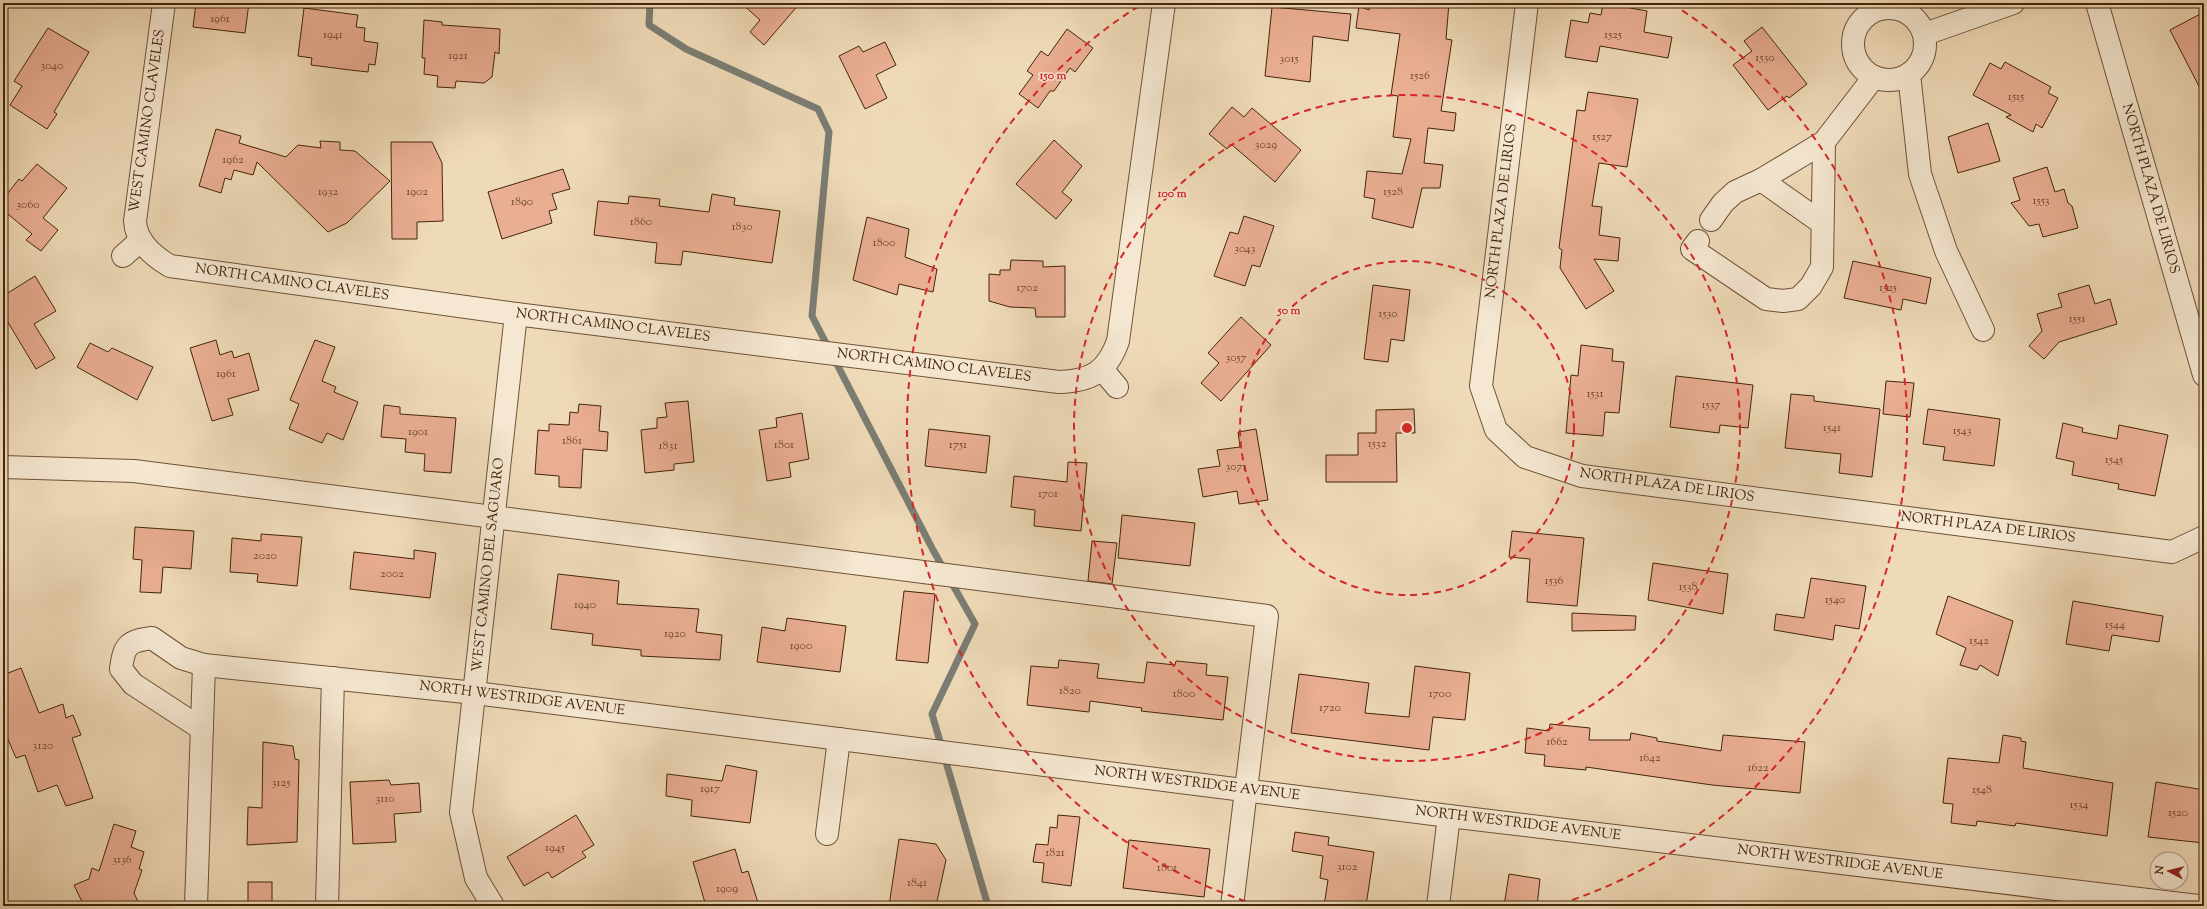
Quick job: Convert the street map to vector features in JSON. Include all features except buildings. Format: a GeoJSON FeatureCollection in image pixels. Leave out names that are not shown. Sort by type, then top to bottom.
{"type":"FeatureCollection","features":[{"type":"Feature","properties":{"kind":"street","name":"WEST CAMINO CLAVELES"},"geometry":{"type":"LineString","coordinates":[[141,239],[135,228],[135,213],[164,3]]}},
{"type":"Feature","properties":{"kind":"street"},"geometry":{"type":"LineString","coordinates":[[1117,387],[1100,371],[1113,355],[1118,341],[1164,3]]}},
{"type":"Feature","properties":{"kind":"street","name":"NORTH PLAZA DE LIRIOS"},"geometry":{"type":"LineString","coordinates":[[1526,3],[1481,386],[1496,430],[1525,456],[1582,476],[2172,552],[2202,540]]}},
{"type":"Feature","properties":{"kind":"street"},"geometry":{"type":"LineString","coordinates":[[1924,34],[2013,3]]}},
{"type":"Feature","properties":{"kind":"street","name":"NORTH PLAZA DE LIRIOS"},"geometry":{"type":"LineString","coordinates":[[2097,3],[2204,375]]}},
{"type":"Feature","properties":{"kind":"street"},"geometry":{"type":"LineString","coordinates":[[1888,7],[1900,9],[1911,14],[1920,23],[1926,46],[1918,67],[1909,74],[1898,79],[1886,80],[1874,77],[1864,70],[1857,60],[1853,49],[1854,37],[1858,25],[1866,16],[1876,10],[1888,7]]}},
{"type":"Feature","properties":{"kind":"street"},"geometry":{"type":"LineString","coordinates":[[1909,74],[1920,174],[1946,251],[1983,330]]}},
{"type":"Feature","properties":{"kind":"street"},"geometry":{"type":"LineString","coordinates":[[1711,220],[1723,203],[1735,192],[1761,180],[1824,142],[1874,77]]}},
{"type":"Feature","properties":{"kind":"street"},"geometry":{"type":"LineString","coordinates":[[1698,241],[1692,249],[1766,299],[1783,302],[1798,298],[1810,286],[1822,267],[1824,142]]}},
{"type":"Feature","properties":{"kind":"street"},"geometry":{"type":"LineString","coordinates":[[1761,180],[1822,223]]}},
{"type":"Feature","properties":{"kind":"street"},"geometry":{"type":"LineString","coordinates":[[123,256],[141,239]]}},
{"type":"Feature","properties":{"kind":"street","name":"NORTH CAMINO CLAVELES"},"geometry":{"type":"LineString","coordinates":[[141,239],[156,257],[170,266],[181,268],[516,314],[1059,382],[1088,378],[1100,371]]}},
{"type":"Feature","properties":{"kind":"street","name":"WEST CAMINO DEL SAGUARO"},"geometry":{"type":"LineString","coordinates":[[493,906],[476,878],[461,812],[516,314]]}},
{"type":"Feature","properties":{"kind":"street"},"geometry":{"type":"LineString","coordinates":[[3,467],[134,471],[1266,616],[1232,906]]}},
{"type":"Feature","properties":{"kind":"street","name":"NORTH WESTRIDGE AVENUE"},"geometry":{"type":"LineString","coordinates":[[202,729],[134,684],[121,669],[123,651],[134,640],[152,638],[181,658],[204,665],[475,692],[1449,816],[2198,906]]}},
{"type":"Feature","properties":{"kind":"street"},"geometry":{"type":"LineString","coordinates":[[196,906],[204,665]]}},
{"type":"Feature","properties":{"kind":"street"},"geometry":{"type":"LineString","coordinates":[[327,906],[333,678]]}},
{"type":"Feature","properties":{"kind":"street"},"geometry":{"type":"LineString","coordinates":[[827,834],[839,739]]}},
{"type":"Feature","properties":{"kind":"street"},"geometry":{"type":"LineString","coordinates":[[1438,906],[1449,816]]}},
{"type":"Feature","properties":{"kind":"waterway"},"geometry":{"type":"LineString","coordinates":[[650,3],[649,25],[686,49],[818,109],[829,132],[812,316],[933,550],[975,624],[932,714],[988,906]]}}]}
